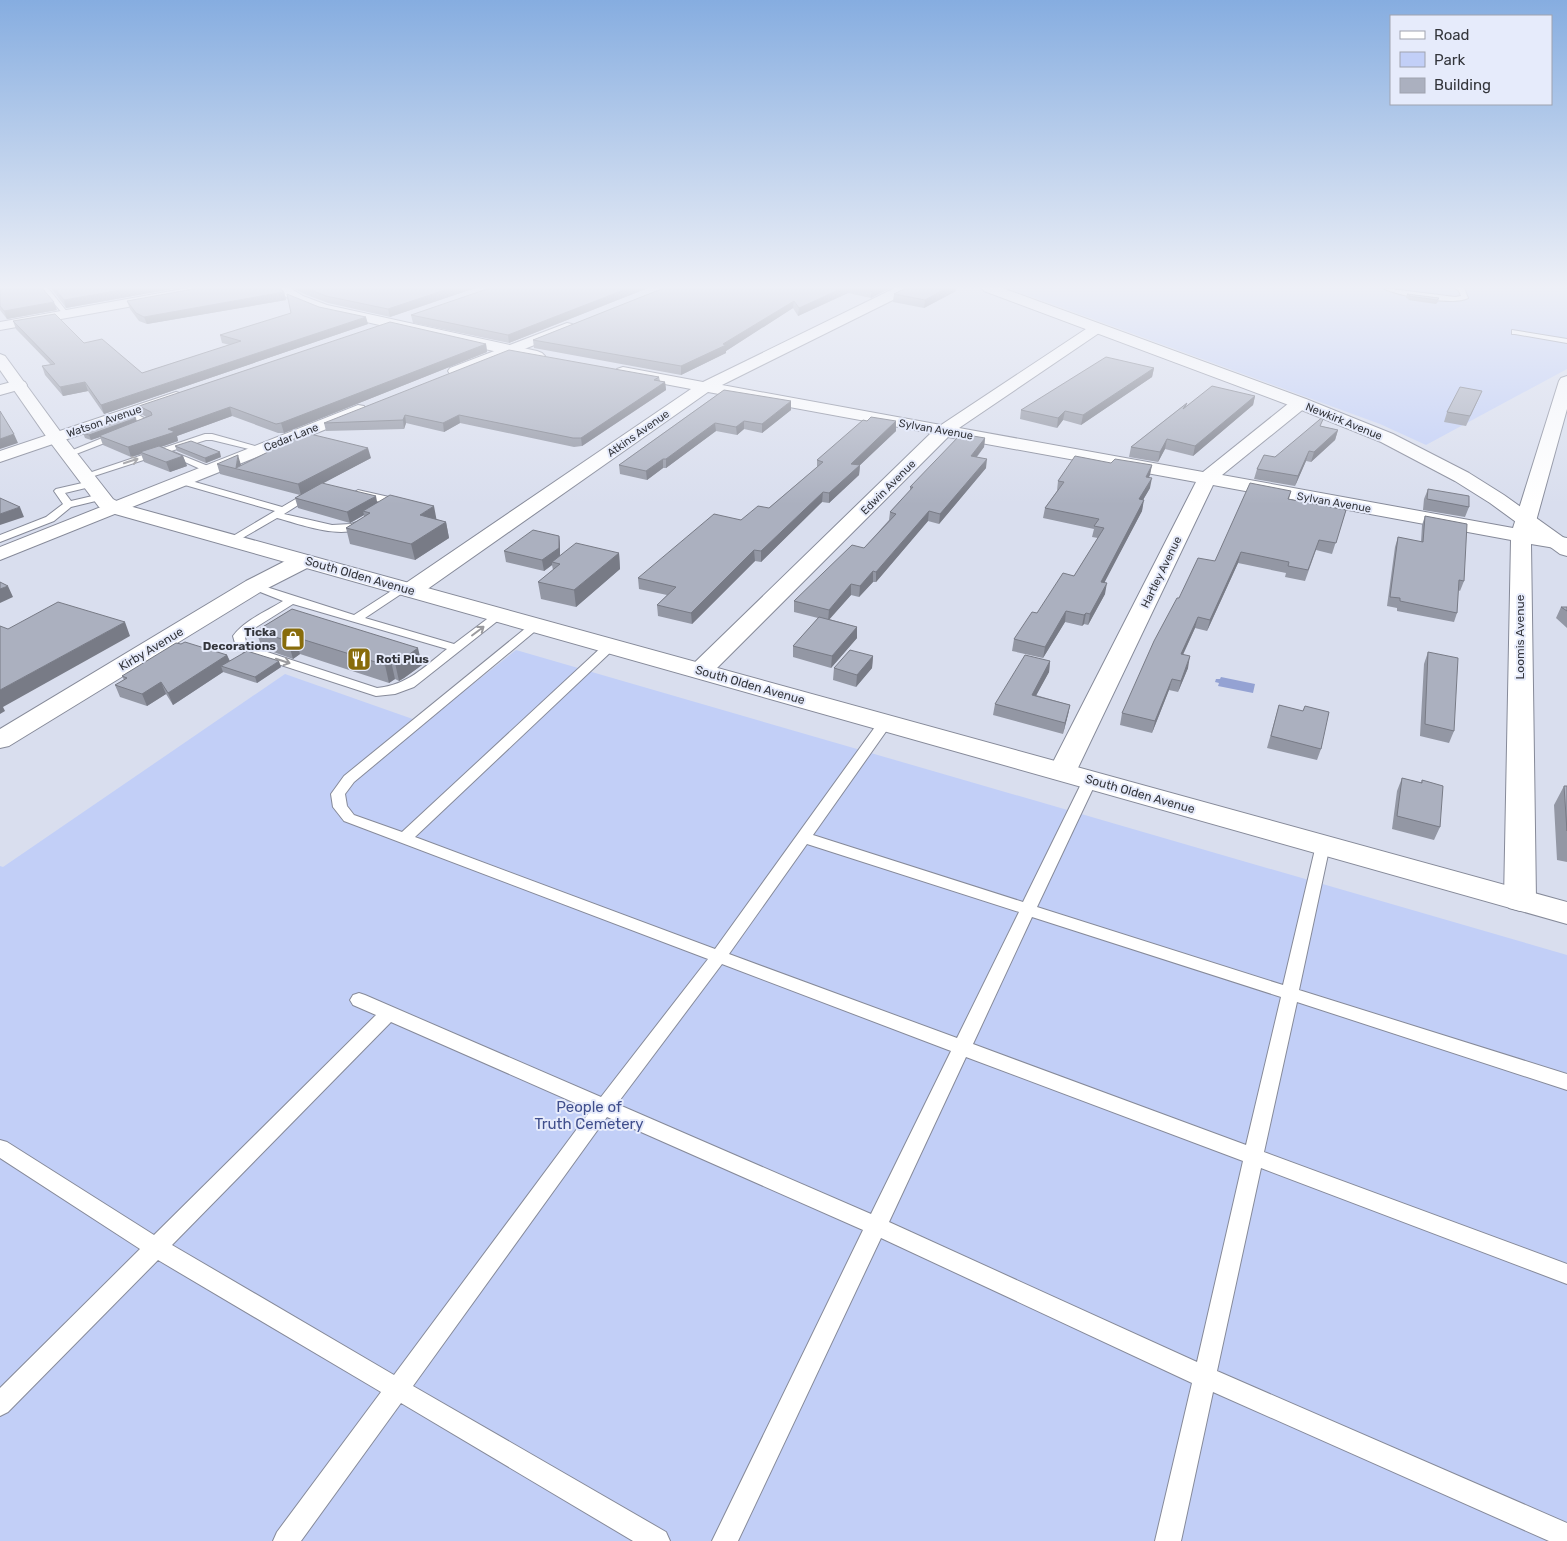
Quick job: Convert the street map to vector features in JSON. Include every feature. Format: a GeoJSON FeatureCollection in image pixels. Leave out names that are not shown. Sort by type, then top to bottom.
{"type":"FeatureCollection","features":[{"type":"Feature","properties":{"kind":"street"},"geometry":{"type":"LineString","coordinates":[[1,360],[56,438],[98,491]]}},
{"type":"Feature","properties":{"kind":"street"},"geometry":{"type":"LineString","coordinates":[[443,376],[483,360]]}},
{"type":"Feature","properties":{"kind":"street","name":"Atkins Avenue"},"geometry":{"type":"LineString","coordinates":[[407,589],[705,387],[760,360]]}},
{"type":"Feature","properties":{"kind":"street","name":"Edwin Avenue"},"geometry":{"type":"LineString","coordinates":[[700,671],[945,430],[1049,360]]}},
{"type":"Feature","properties":{"kind":"street","name":"Newkirk Avenue"},"geometry":{"type":"LineString","coordinates":[[1183,360],[1349,421],[1425,457],[1474,485],[1523,528]]}},
{"type":"Feature","properties":{"kind":"street","name":"Sylvan Avenue"},"geometry":{"type":"LineString","coordinates":[[605,368],[1207,478],[1523,528],[1564,545]]}},
{"type":"Feature","properties":{"kind":"street","name":"Loomis Avenue"},"geometry":{"type":"LineString","coordinates":[[1520,900],[1523,528],[1567,381]]}},
{"type":"Feature","properties":{"kind":"street"},"geometry":{"type":"LineString","coordinates":[[0,390],[19,385]]}},
{"type":"Feature","properties":{"kind":"street","name":"Watson Avenue"},"geometry":{"type":"LineString","coordinates":[[0,457],[194,391]]}},
{"type":"Feature","properties":{"kind":"street","name":"Hartley Avenue"},"geometry":{"type":"LineString","coordinates":[[1062,772],[1207,478],[1300,403]]}},
{"type":"Feature","properties":{"kind":"street","name":"Cedar Lane"},"geometry":{"type":"LineString","coordinates":[[0,554],[59,523],[98,491],[181,481],[370,405]]}},
{"type":"Feature","properties":{"kind":"street","name":"South Olden Avenue"},"geometry":{"type":"LineString","coordinates":[[98,491],[232,541],[1567,914]]}},
{"type":"Feature","properties":{"kind":"street","name":"Kirby Avenue"},"geometry":{"type":"LineString","coordinates":[[0,740],[254,586],[303,560]]}},
{"type":"Feature","properties":{"kind":"lane"},"geometry":{"type":"LineString","coordinates":[[128,413],[149,423],[131,430]]}},
{"type":"Feature","properties":{"kind":"lane"},"geometry":{"type":"LineString","coordinates":[[68,454],[122,434]]}},
{"type":"Feature","properties":{"kind":"lane"},"geometry":{"type":"LineString","coordinates":[[0,539],[59,523],[68,505],[98,491],[163,451],[204,437],[212,437],[261,449]]}},
{"type":"Feature","properties":{"kind":"lane"},"geometry":{"type":"LineString","coordinates":[[163,451],[210,470]]}},
{"type":"Feature","properties":{"kind":"lane"},"geometry":{"type":"LineString","coordinates":[[181,481],[280,513],[338,529],[356,527],[391,506],[392,503],[386,499],[349,491]]}},
{"type":"Feature","properties":{"kind":"lane"},"geometry":{"type":"LineString","coordinates":[[232,541],[318,490]]}},
{"type":"Feature","properties":{"kind":"lane"},"geometry":{"type":"LineString","coordinates":[[68,505],[59,491],[98,491]]}},
{"type":"Feature","properties":{"kind":"lane"},"geometry":{"type":"LineString","coordinates":[[254,586],[292,600],[456,648]]}},
{"type":"Feature","properties":{"kind":"lane"},"geometry":{"type":"LineString","coordinates":[[357,618],[407,589]]}},
{"type":"Feature","properties":{"kind":"lane"},"geometry":{"type":"LineString","coordinates":[[292,600],[249,627],[239,636],[240,644],[250,650],[376,692],[395,690],[410,684],[499,615]]}},
{"type":"Feature","properties":{"kind":"lane"},"geometry":{"type":"LineString","coordinates":[[536,625],[349,779],[338,794],[340,807],[350,818],[1567,1274]]}},
{"type":"Feature","properties":{"kind":"lane"},"geometry":{"type":"LineString","coordinates":[[404,839],[610,646]]}},
{"type":"Feature","properties":{"kind":"lane"},"geometry":{"type":"LineString","coordinates":[[286,1541],[604,1107],[719,956],[885,723]]}},
{"type":"Feature","properties":{"kind":"lane"},"geometry":{"type":"LineString","coordinates":[[725,1541],[1090,780]]}},
{"type":"Feature","properties":{"kind":"lane"},"geometry":{"type":"LineString","coordinates":[[802,838],[1567,1082]]}},
{"type":"Feature","properties":{"kind":"lane"},"geometry":{"type":"LineString","coordinates":[[1168,1541],[1323,846]]}},
{"type":"Feature","properties":{"kind":"lane"},"geometry":{"type":"LineString","coordinates":[[359,1000],[876,1226],[1205,1377],[1567,1536]]}},
{"type":"Feature","properties":{"kind":"lane"},"geometry":{"type":"LineString","coordinates":[[0,1404],[389,1013]]}},
{"type":"Feature","properties":{"kind":"lane"},"geometry":{"type":"LineString","coordinates":[[0,1148],[157,1248],[657,1541]]}},
{"type":"Feature","properties":{"kind":"green space"},"geometry":{"type":"Polygon","coordinates":[[[1205,360],[1567,360],[1567,369],[1426,445],[1380,424],[1205,360]]]}},
{"type":"Feature","properties":{"kind":"green space","name":"People of Truth Cemetery"},"geometry":{"type":"Polygon","coordinates":[[[516,650],[1567,955],[1567,1541],[0,1541],[0,866],[3,867],[285,674],[424,723],[516,650]]]}},
{"type":"Feature","properties":{"kind":"shaded area"},"geometry":{"type":"Polygon","coordinates":[[[1221,677],[1255,684],[1253,693],[1218,686],[1219,683],[1215,682],[1216,679],[1221,677]]]}},
{"type":"Feature","properties":{"kind":"building"},"geometry":{"type":"Polygon","coordinates":[[[51,360],[127,360],[142,373],[182,360],[237,360],[101,405],[85,382],[60,387],[42,366],[55,364],[51,360]]]}},
{"type":"Feature","properties":{"kind":"building"},"geometry":{"type":"Polygon","coordinates":[[[277,360],[445,360],[281,423],[276,424],[230,407],[168,429],[175,432],[128,447],[99,436],[152,415],[151,412],[139,406],[277,360]]]}},
{"type":"Feature","properties":{"kind":"building"},"geometry":{"type":"Polygon","coordinates":[[[484,360],[564,360],[659,377],[654,380],[665,382],[581,438],[459,415],[443,423],[405,415],[403,420],[324,423],[484,360]]]}},
{"type":"Feature","properties":{"kind":"building"},"geometry":{"type":"Polygon","coordinates":[[[646,360],[694,360],[681,366],[646,360]]]}},
{"type":"Feature","properties":{"kind":"building"},"geometry":{"type":"Polygon","coordinates":[[[1101,360],[1119,360],[1154,368],[1083,415],[1065,411],[1058,418],[1021,410],[1101,360]]]}},
{"type":"Feature","properties":{"kind":"building"},"geometry":{"type":"Polygon","coordinates":[[[1212,386],[1255,396],[1195,446],[1167,439],[1160,452],[1131,447],[1187,403],[1183,409],[1212,386]]]}},
{"type":"Feature","properties":{"kind":"building"},"geometry":{"type":"Polygon","coordinates":[[[1460,387],[1482,391],[1470,416],[1447,412],[1460,387]]]}},
{"type":"Feature","properties":{"kind":"building"},"geometry":{"type":"Polygon","coordinates":[[[724,390],[791,401],[762,424],[744,421],[736,427],[715,423],[666,459],[663,459],[646,471],[619,465],[724,390]]]}},
{"type":"Feature","properties":{"kind":"building"},"geometry":{"type":"Polygon","coordinates":[[[0,411],[14,434],[0,439],[0,411]]]}},
{"type":"Feature","properties":{"kind":"building"},"geometry":{"type":"Polygon","coordinates":[[[128,415],[136,418],[89,435],[83,433],[112,423],[111,421],[128,415]]]}},
{"type":"Feature","properties":{"kind":"building"},"geometry":{"type":"Polygon","coordinates":[[[1325,415],[1320,426],[1338,430],[1314,452],[1309,451],[1298,476],[1257,469],[1264,455],[1275,457],[1325,415]]]}},
{"type":"Feature","properties":{"kind":"building"},"geometry":{"type":"Polygon","coordinates":[[[871,417],[896,421],[851,464],[860,465],[829,493],[823,492],[761,551],[754,550],[691,613],[657,605],[676,587],[638,578],[714,514],[741,520],[758,506],[769,508],[823,462],[817,460],[863,420],[867,421],[871,417]]]}},
{"type":"Feature","properties":{"kind":"building"},"geometry":{"type":"Polygon","coordinates":[[[306,433],[368,448],[298,484],[217,464],[238,455],[236,468],[306,433]]]}},
{"type":"Feature","properties":{"kind":"building"},"geometry":{"type":"Polygon","coordinates":[[[961,434],[985,438],[971,456],[987,459],[940,514],[929,511],[876,572],[873,571],[860,586],[851,584],[829,610],[794,601],[852,545],[864,548],[896,514],[890,512],[913,487],[910,487],[961,434]]]}},
{"type":"Feature","properties":{"kind":"building"},"geometry":{"type":"Polygon","coordinates":[[[191,441],[220,452],[205,458],[175,446],[191,441]]]}},
{"type":"Feature","properties":{"kind":"building"},"geometry":{"type":"Polygon","coordinates":[[[159,446],[183,456],[166,462],[140,452],[159,446]]]}},
{"type":"Feature","properties":{"kind":"building"},"geometry":{"type":"Polygon","coordinates":[[[1075,456],[1111,463],[1115,459],[1152,465],[1146,477],[1152,478],[1139,499],[1144,500],[1101,582],[1107,583],[1090,614],[1086,613],[1084,615],[1066,611],[1045,647],[1014,639],[1032,612],[1037,613],[1063,573],[1074,576],[1104,528],[1094,526],[1099,519],[1045,508],[1064,482],[1058,481],[1075,456]]]}},
{"type":"Feature","properties":{"kind":"building"},"geometry":{"type":"Polygon","coordinates":[[[322,483],[376,496],[347,512],[295,498],[322,483]]]}},
{"type":"Feature","properties":{"kind":"building"},"geometry":{"type":"Polygon","coordinates":[[[1250,483],[1291,491],[1288,499],[1346,510],[1336,543],[1319,540],[1308,570],[1288,566],[1289,562],[1241,552],[1210,620],[1198,617],[1181,654],[1190,656],[1181,681],[1172,679],[1155,721],[1122,713],[1154,641],[1177,598],[1179,598],[1198,558],[1215,561],[1250,483]]]}},
{"type":"Feature","properties":{"kind":"building"},"geometry":{"type":"Polygon","coordinates":[[[1428,489],[1469,496],[1469,507],[1427,499],[1428,489]]]}},
{"type":"Feature","properties":{"kind":"building"},"geometry":{"type":"Polygon","coordinates":[[[390,495],[434,506],[420,515],[446,522],[411,544],[346,528],[370,513],[363,511],[390,495]]]}},
{"type":"Feature","properties":{"kind":"building"},"geometry":{"type":"Polygon","coordinates":[[[0,498],[20,507],[0,514],[0,498]]]}},
{"type":"Feature","properties":{"kind":"building"},"geometry":{"type":"Polygon","coordinates":[[[1425,516],[1467,524],[1464,581],[1459,580],[1457,613],[1400,601],[1400,598],[1390,597],[1398,537],[1423,542],[1425,516]]]}},
{"type":"Feature","properties":{"kind":"building"},"geometry":{"type":"Polygon","coordinates":[[[533,530],[559,536],[559,548],[542,560],[504,551],[533,530]]]}},
{"type":"Feature","properties":{"kind":"building"},"geometry":{"type":"Polygon","coordinates":[[[576,543],[619,553],[574,590],[538,582],[560,564],[552,562],[576,543]]]}},
{"type":"Feature","properties":{"kind":"building"},"geometry":{"type":"Polygon","coordinates":[[[0,582],[8,586],[0,589],[0,582]]]}},
{"type":"Feature","properties":{"kind":"building"},"geometry":{"type":"Polygon","coordinates":[[[58,602],[125,622],[0,690],[0,626],[8,629],[58,602]]]}},
{"type":"Feature","properties":{"kind":"building"},"geometry":{"type":"Polygon","coordinates":[[[292,609],[418,648],[400,661],[395,663],[391,661],[385,665],[295,637],[288,641],[256,631],[292,609]]]}},
{"type":"Feature","properties":{"kind":"building"},"geometry":{"type":"Polygon","coordinates":[[[819,617],[857,627],[832,656],[793,646],[819,617]]]}},
{"type":"Feature","properties":{"kind":"building"},"geometry":{"type":"Polygon","coordinates":[[[185,642],[227,655],[168,693],[161,682],[142,694],[115,685],[127,678],[122,676],[176,643],[181,644],[185,642]]]}},
{"type":"Feature","properties":{"kind":"building"},"geometry":{"type":"Polygon","coordinates":[[[850,650],[873,656],[857,675],[834,668],[850,650]]]}},
{"type":"Feature","properties":{"kind":"building"},"geometry":{"type":"Polygon","coordinates":[[[247,651],[279,661],[255,677],[221,666],[247,651]]]}},
{"type":"Feature","properties":{"kind":"building"},"geometry":{"type":"Polygon","coordinates":[[[1428,652],[1458,658],[1454,731],[1425,724],[1428,652]]]}},
{"type":"Feature","properties":{"kind":"building"},"geometry":{"type":"Polygon","coordinates":[[[1025,655],[1050,661],[1032,695],[1070,705],[1065,723],[995,704],[1025,655]]]}},
{"type":"Feature","properties":{"kind":"building"},"geometry":{"type":"Polygon","coordinates":[[[1279,705],[1303,711],[1305,706],[1329,712],[1321,749],[1271,736],[1279,705]]]}},
{"type":"Feature","properties":{"kind":"building"},"geometry":{"type":"Polygon","coordinates":[[[1402,778],[1422,783],[1422,780],[1443,786],[1440,827],[1397,816],[1402,778]]]}},
{"type":"Feature","properties":{"kind":"building"},"geometry":{"type":"Polygon","coordinates":[[[1564,786],[1567,786],[1567,831],[1564,786]]]}},
{"type":"Feature","properties":{"kind":"place","name":"Ticka Decorations"},"geometry":{"type":"Point","coordinates":[293,639]}},
{"type":"Feature","properties":{"kind":"place","name":"Roti Plus"},"geometry":{"type":"Point","coordinates":[359,659]}}]}
